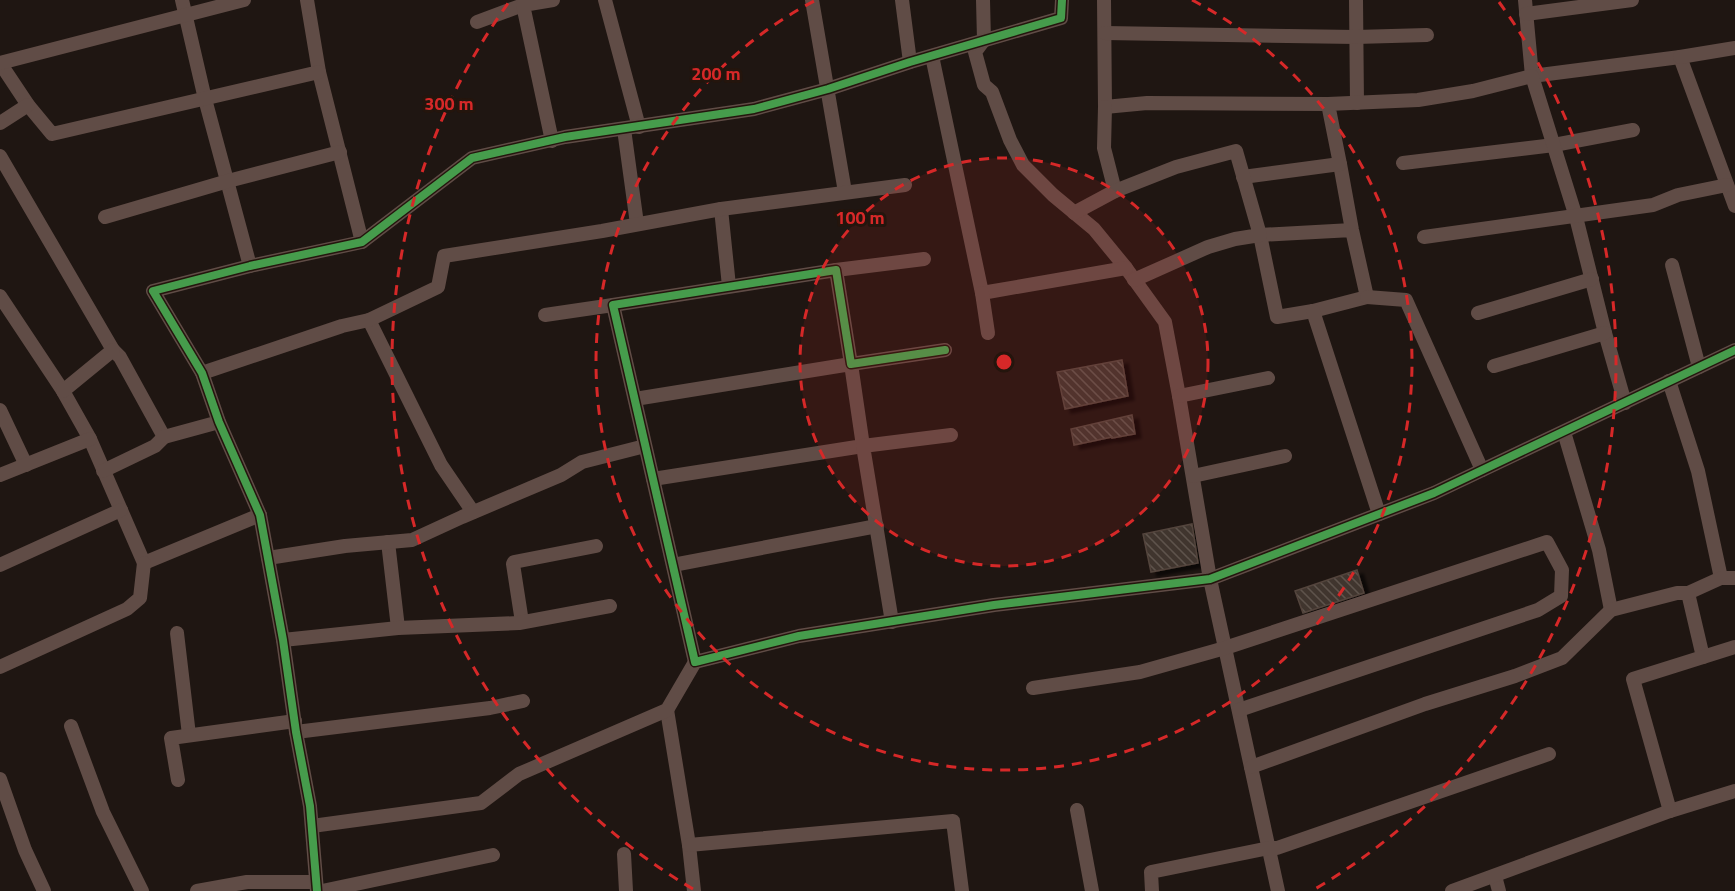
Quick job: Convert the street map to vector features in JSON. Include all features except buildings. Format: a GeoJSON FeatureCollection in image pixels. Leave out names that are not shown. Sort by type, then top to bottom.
{"type":"FeatureCollection","features":[{"type":"Feature","properties":{"kind":"street"},"geometry":{"type":"LineString","coordinates":[[182,0],[205,99],[250,266]]}},
{"type":"Feature","properties":{"kind":"street"},"geometry":{"type":"LineString","coordinates":[[244,0],[0,63],[28,105],[52,134],[320,72]]}},
{"type":"Feature","properties":{"kind":"street"},"geometry":{"type":"LineString","coordinates":[[307,0],[320,72],[362,242]]}},
{"type":"Feature","properties":{"kind":"street"},"geometry":{"type":"LineString","coordinates":[[477,22],[523,5],[553,0]]}},
{"type":"Feature","properties":{"kind":"street"},"geometry":{"type":"LineString","coordinates":[[605,0],[639,127]]}},
{"type":"Feature","properties":{"kind":"street"},"geometry":{"type":"LineString","coordinates":[[812,0],[845,192]]}},
{"type":"Feature","properties":{"kind":"street"},"geometry":{"type":"LineString","coordinates":[[902,0],[910,62]]}},
{"type":"Feature","properties":{"kind":"street"},"geometry":{"type":"LineString","coordinates":[[983,0],[984,40],[975,52],[984,85],[992,92],[1023,165],[1053,195],[1094,229],[1165,322],[1210,579],[1278,891]]}},
{"type":"Feature","properties":{"kind":"street"},"geometry":{"type":"LineString","coordinates":[[318,888],[310,806],[260,515],[219,422],[202,373],[153,291],[250,266],[362,242],[472,158],[552,141],[754,109],[828,89],[910,62],[1061,18],[1062,0]]}},
{"type":"Feature","properties":{"kind":"street"},"geometry":{"type":"LineString","coordinates":[[1104,0],[1104,148],[1115,191]]}},
{"type":"Feature","properties":{"kind":"street"},"geometry":{"type":"LineString","coordinates":[[1356,0],[1357,103]]}},
{"type":"Feature","properties":{"kind":"street"},"geometry":{"type":"LineString","coordinates":[[1625,403],[1576,217],[1533,76],[1526,7],[1632,0]]}},
{"type":"Feature","properties":{"kind":"street"},"geometry":{"type":"LineString","coordinates":[[523,5],[552,141]]}},
{"type":"Feature","properties":{"kind":"street"},"geometry":{"type":"LineString","coordinates":[[1105,33],[1356,37],[1427,35]]}},
{"type":"Feature","properties":{"kind":"street"},"geometry":{"type":"LineString","coordinates":[[1105,107],[1147,103],[1328,104],[1418,100],[1473,91],[1533,76],[1735,48]]}},
{"type":"Feature","properties":{"kind":"street"},"geometry":{"type":"LineString","coordinates":[[932,56],[982,293],[988,333]]}},
{"type":"Feature","properties":{"kind":"street"},"geometry":{"type":"LineString","coordinates":[[1680,57],[1735,206]]}},
{"type":"Feature","properties":{"kind":"street"},"geometry":{"type":"LineString","coordinates":[[1328,104],[1367,297]]}},
{"type":"Feature","properties":{"kind":"street"},"geometry":{"type":"LineString","coordinates":[[0,123],[28,105]]}},
{"type":"Feature","properties":{"kind":"street"},"geometry":{"type":"LineString","coordinates":[[624,129],[637,224]]}},
{"type":"Feature","properties":{"kind":"street"},"geometry":{"type":"LineString","coordinates":[[1403,163],[1554,144],[1633,130]]}},
{"type":"Feature","properties":{"kind":"street"},"geometry":{"type":"LineString","coordinates":[[1074,213],[1115,191],[1176,167],[1236,151],[1260,236],[1277,317],[1313,311],[1367,297],[1406,300],[1482,470]]}},
{"type":"Feature","properties":{"kind":"street"},"geometry":{"type":"LineString","coordinates":[[105,217],[228,181],[340,152]]}},
{"type":"Feature","properties":{"kind":"street"},"geometry":{"type":"LineString","coordinates":[[0,156],[113,350],[120,357],[164,437]]}},
{"type":"Feature","properties":{"kind":"street"},"geometry":{"type":"LineString","coordinates":[[1243,177],[1340,164]]}},
{"type":"Feature","properties":{"kind":"street"},"geometry":{"type":"LineString","coordinates":[[202,373],[342,326],[369,320],[438,287],[444,255],[721,209],[905,185]]}},
{"type":"Feature","properties":{"kind":"street"},"geometry":{"type":"LineString","coordinates":[[1424,237],[1653,205],[1678,195],[1727,185]]}},
{"type":"Feature","properties":{"kind":"street"},"geometry":{"type":"LineString","coordinates":[[721,209],[729,286]]}},
{"type":"Feature","properties":{"kind":"street"},"geometry":{"type":"LineString","coordinates":[[1134,280],[1208,247],[1235,239],[1352,230]]}},
{"type":"Feature","properties":{"kind":"street"},"geometry":{"type":"LineString","coordinates":[[545,315],[836,270],[924,259]]}},
{"type":"Feature","properties":{"kind":"street"},"geometry":{"type":"LineString","coordinates":[[1672,265],[1699,367]]}},
{"type":"Feature","properties":{"kind":"street"},"geometry":{"type":"LineString","coordinates":[[982,293],[1126,268]]}},
{"type":"Feature","properties":{"kind":"street"},"geometry":{"type":"LineString","coordinates":[[836,270],[892,622]]}},
{"type":"Feature","properties":{"kind":"street"},"geometry":{"type":"LineString","coordinates":[[1478,313],[1592,279]]}},
{"type":"Feature","properties":{"kind":"street"},"geometry":{"type":"LineString","coordinates":[[0,296],[63,390],[90,439],[144,564],[140,598],[127,609],[0,667]]}},
{"type":"Feature","properties":{"kind":"street"},"geometry":{"type":"LineString","coordinates":[[312,826],[481,803],[519,774],[667,710],[695,662],[613,304]]}},
{"type":"Feature","properties":{"kind":"street"},"geometry":{"type":"LineString","coordinates":[[1313,311],[1379,514]]}},
{"type":"Feature","properties":{"kind":"street"},"geometry":{"type":"LineString","coordinates":[[369,320],[441,465],[473,512]]}},
{"type":"Feature","properties":{"kind":"street"},"geometry":{"type":"LineString","coordinates":[[1494,366],[1605,333]]}},
{"type":"Feature","properties":{"kind":"street"},"geometry":{"type":"LineString","coordinates":[[63,390],[113,350]]}},
{"type":"Feature","properties":{"kind":"street"},"geometry":{"type":"LineString","coordinates":[[635,399],[945,350]]}},
{"type":"Feature","properties":{"kind":"street"},"geometry":{"type":"LineString","coordinates":[[695,662],[800,636],[994,605],[1210,579],[1434,493],[1735,350]]}},
{"type":"Feature","properties":{"kind":"street"},"geometry":{"type":"LineString","coordinates":[[1179,396],[1268,378]]}},
{"type":"Feature","properties":{"kind":"street"},"geometry":{"type":"LineString","coordinates":[[1251,767],[1425,704],[1515,676],[1562,658],[1611,610],[1677,593],[1688,593],[1728,578],[1670,381]]}},
{"type":"Feature","properties":{"kind":"street"},"geometry":{"type":"LineString","coordinates":[[0,410],[26,465]]}},
{"type":"Feature","properties":{"kind":"street"},"geometry":{"type":"LineString","coordinates":[[104,471],[155,446],[164,437],[219,422]]}},
{"type":"Feature","properties":{"kind":"street"},"geometry":{"type":"LineString","coordinates":[[1564,432],[1599,550],[1611,610]]}},
{"type":"Feature","properties":{"kind":"street"},"geometry":{"type":"LineString","coordinates":[[653,479],[863,446],[951,435]]}},
{"type":"Feature","properties":{"kind":"street"},"geometry":{"type":"LineString","coordinates":[[0,475],[90,439]]}},
{"type":"Feature","properties":{"kind":"street"},"geometry":{"type":"LineString","coordinates":[[268,558],[345,546],[412,540],[561,475],[582,462],[645,446]]}},
{"type":"Feature","properties":{"kind":"street"},"geometry":{"type":"LineString","coordinates":[[1193,476],[1285,456]]}},
{"type":"Feature","properties":{"kind":"street"},"geometry":{"type":"LineString","coordinates":[[0,565],[122,510]]}},
{"type":"Feature","properties":{"kind":"street"},"geometry":{"type":"LineString","coordinates":[[144,564],[260,515]]}},
{"type":"Feature","properties":{"kind":"street"},"geometry":{"type":"LineString","coordinates":[[673,565],[877,526]]}},
{"type":"Feature","properties":{"kind":"street"},"geometry":{"type":"LineString","coordinates":[[388,542],[398,628]]}},
{"type":"Feature","properties":{"kind":"street"},"geometry":{"type":"LineString","coordinates":[[1033,688],[1140,672],[1225,648],[1546,542],[1562,570],[1561,596],[1538,610],[1239,710]]}},
{"type":"Feature","properties":{"kind":"street"},"geometry":{"type":"LineString","coordinates":[[520,623],[514,562],[596,546]]}},
{"type":"Feature","properties":{"kind":"street"},"geometry":{"type":"LineString","coordinates":[[1688,593],[1703,657]]}},
{"type":"Feature","properties":{"kind":"street"},"geometry":{"type":"LineString","coordinates":[[283,640],[398,628],[520,623],[610,606]]}},
{"type":"Feature","properties":{"kind":"street"},"geometry":{"type":"LineString","coordinates":[[177,633],[189,735]]}},
{"type":"Feature","properties":{"kind":"street"},"geometry":{"type":"LineString","coordinates":[[1670,811],[1633,679],[1735,647]]}},
{"type":"Feature","properties":{"kind":"street"},"geometry":{"type":"LineString","coordinates":[[178,780],[171,738],[490,708],[523,701]]}},
{"type":"Feature","properties":{"kind":"street"},"geometry":{"type":"LineString","coordinates":[[667,710],[689,845],[694,891]]}},
{"type":"Feature","properties":{"kind":"street"},"geometry":{"type":"LineString","coordinates":[[71,726],[104,812],[142,891]]}},
{"type":"Feature","properties":{"kind":"street"},"geometry":{"type":"LineString","coordinates":[[1152,891],[1151,872],[1277,848],[1548,754]]}},
{"type":"Feature","properties":{"kind":"street"},"geometry":{"type":"LineString","coordinates":[[0,779],[25,850],[44,891]]}},
{"type":"Feature","properties":{"kind":"street"},"geometry":{"type":"LineString","coordinates":[[1452,891],[1670,811],[1735,791]]}},
{"type":"Feature","properties":{"kind":"street"},"geometry":{"type":"LineString","coordinates":[[1077,810],[1092,891]]}},
{"type":"Feature","properties":{"kind":"street"},"geometry":{"type":"LineString","coordinates":[[689,845],[953,821],[962,891]]}},
{"type":"Feature","properties":{"kind":"street"},"geometry":{"type":"LineString","coordinates":[[624,854],[626,891]]}},
{"type":"Feature","properties":{"kind":"street"},"geometry":{"type":"LineString","coordinates":[[197,891],[247,882],[318,888],[493,855]]}},
{"type":"Feature","properties":{"kind":"street"},"geometry":{"type":"LineString","coordinates":[[1495,876],[1499,891]]}},
{"type":"Feature","properties":{"kind":"cycle path"},"geometry":{"type":"LineString","coordinates":[[317,891],[310,806],[260,515],[219,422],[202,373],[153,291],[250,266],[362,242],[472,158],[565,137],[754,109],[828,89],[910,62],[1061,18],[1062,0]]}},
{"type":"Feature","properties":{"kind":"cycle path"},"geometry":{"type":"LineString","coordinates":[[945,350],[851,364],[836,270],[613,305],[695,662],[799,636],[994,605],[1210,579],[1434,493],[1735,350]]}}]}
